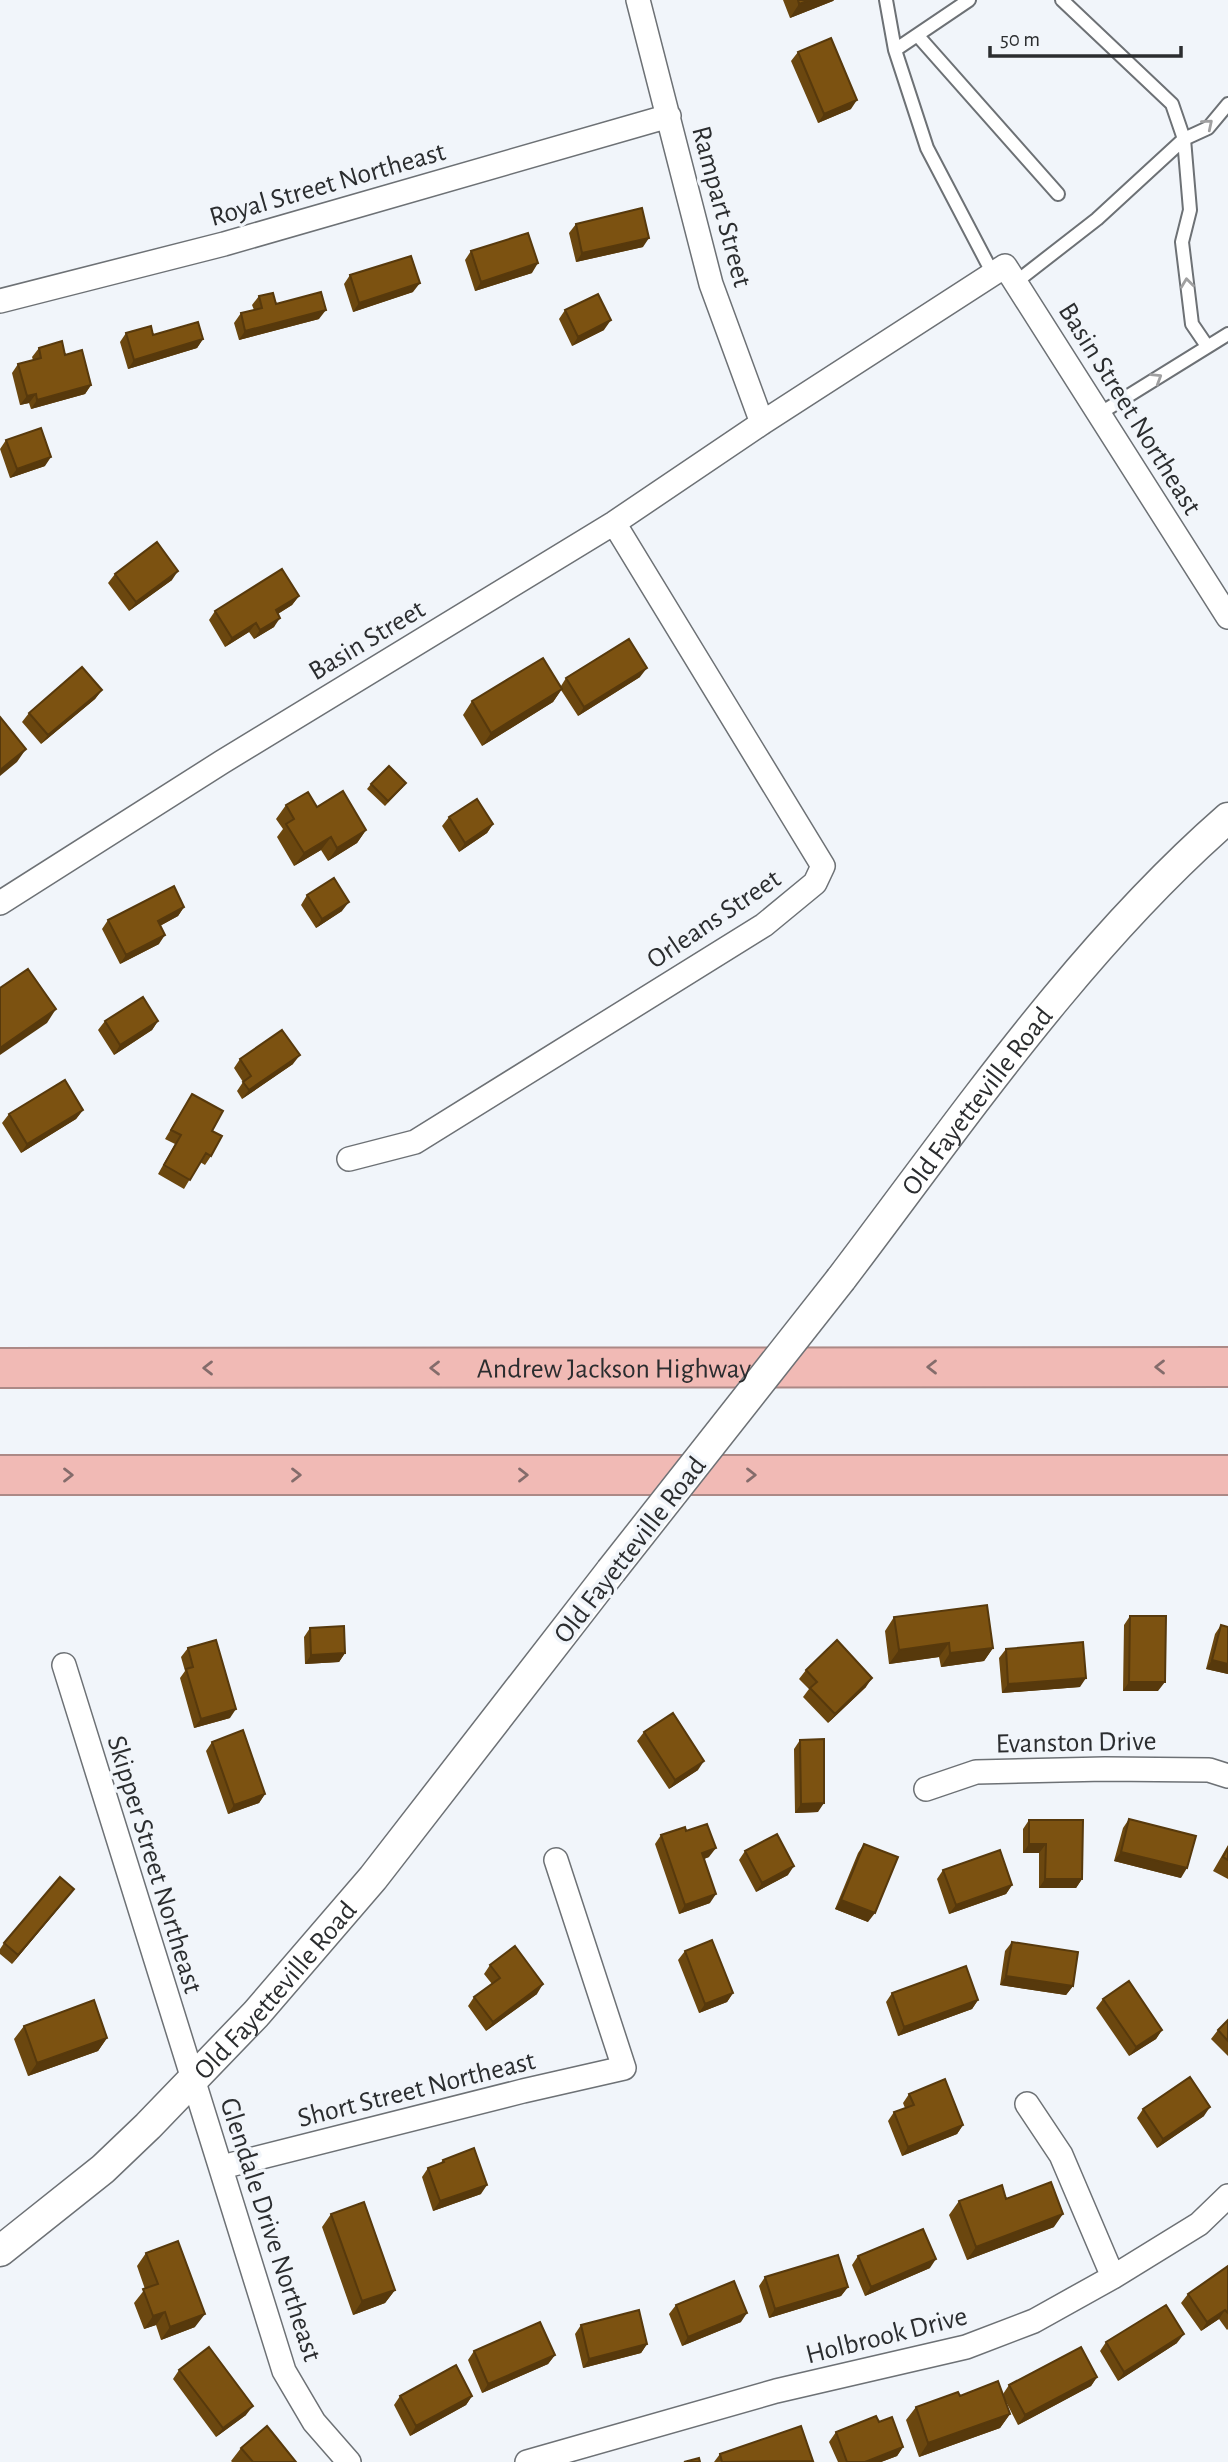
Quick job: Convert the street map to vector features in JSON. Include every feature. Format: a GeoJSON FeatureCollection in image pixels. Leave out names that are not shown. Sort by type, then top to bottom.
{"type":"FeatureCollection","features":[{"type":"Feature","properties":{"kind":"highway","name":"Andrew Jackson Highway"},"geometry":{"type":"LineString","coordinates":[[0,1368],[1228,1367]]}},
{"type":"Feature","properties":{"kind":"highway"},"geometry":{"type":"LineString","coordinates":[[0,1475],[1228,1475]]}},
{"type":"Feature","properties":{"kind":"street","name":"Rampart Street"},"geometry":{"type":"LineString","coordinates":[[638,0],[711,284],[762,424]]}},
{"type":"Feature","properties":{"kind":"street","name":"Royal Street Northeast"},"geometry":{"type":"LineString","coordinates":[[0,301],[224,244],[669,116]]}},
{"type":"Feature","properties":{"kind":"street","name":"Basin Street Northeast"},"geometry":{"type":"LineString","coordinates":[[1005,274],[1099,414],[1228,617]]}},
{"type":"Feature","properties":{"kind":"street","name":"Basin Street"},"geometry":{"type":"LineString","coordinates":[[0,902],[222,762],[614,523],[762,424],[1005,274]]}},
{"type":"Feature","properties":{"kind":"street","name":"Orleans Street"},"geometry":{"type":"LineString","coordinates":[[349,1159],[415,1142],[764,925],[815,883],[823,866],[614,523]]}},
{"type":"Feature","properties":{"kind":"street","name":"Old Fayetteville Road"},"geometry":{"type":"LineString","coordinates":[[0,2251],[103,2169],[192,2080],[256,2014],[373,1878],[841,1279],[1033,1028],[1109,939],[1190,851],[1228,818]]}},
{"type":"Feature","properties":{"kind":"street","name":"Skipper Street Northeast"},"geometry":{"type":"LineString","coordinates":[[64,1665],[192,2080]]}},
{"type":"Feature","properties":{"kind":"street","name":"Evanston Drive"},"geometry":{"type":"LineString","coordinates":[[926,1789],[976,1772],[1209,1770],[1228,1776]]}},
{"type":"Feature","properties":{"kind":"street","name":"Short Street Northeast"},"geometry":{"type":"LineString","coordinates":[[222,2167],[624,2068],[556,1860]]}},
{"type":"Feature","properties":{"kind":"street","name":"Glendale Drive Northeast"},"geometry":{"type":"LineString","coordinates":[[192,2080],[222,2167],[284,2371],[314,2422],[349,2462]]}},
{"type":"Feature","properties":{"kind":"street"},"geometry":{"type":"LineString","coordinates":[[1027,2104],[1062,2155],[1113,2277]]}},
{"type":"Feature","properties":{"kind":"street","name":"Holbrook Drive"},"geometry":{"type":"LineString","coordinates":[[527,2462],[776,2391],[967,2347],[1034,2321],[1113,2277],[1199,2224],[1228,2196]]}},
{"type":"Feature","properties":{"kind":"lane"},"geometry":{"type":"LineString","coordinates":[[886,0],[895,50],[928,148],[1005,274],[1097,219],[1184,139],[1208,128],[1228,104]]}},
{"type":"Feature","properties":{"kind":"lane"},"geometry":{"type":"LineString","coordinates":[[895,50],[969,0]]}},
{"type":"Feature","properties":{"kind":"lane"},"geometry":{"type":"LineString","coordinates":[[1062,0],[1172,104],[1184,139],[1191,210],[1182,242],[1192,324],[1207,346]]}},
{"type":"Feature","properties":{"kind":"lane"},"geometry":{"type":"LineString","coordinates":[[918,36],[1058,194]]}},
{"type":"Feature","properties":{"kind":"lane"},"geometry":{"type":"LineString","coordinates":[[1099,414],[1228,334]]}},
{"type":"Feature","properties":{"kind":"building"},"geometry":{"type":"Polygon","coordinates":[[[831,38],[857,100],[824,114],[798,52],[831,38]]]}},
{"type":"Feature","properties":{"kind":"building"},"geometry":{"type":"Polygon","coordinates":[[[642,208],[649,238],[582,253],[576,224],[642,208]]]}},
{"type":"Feature","properties":{"kind":"building"},"geometry":{"type":"Polygon","coordinates":[[[528,233],[538,263],[481,282],[471,251],[528,233]]]}},
{"type":"Feature","properties":{"kind":"building"},"geometry":{"type":"Polygon","coordinates":[[[411,256],[420,283],[359,303],[350,275],[411,256]]]}},
{"type":"Feature","properties":{"kind":"building"},"geometry":{"type":"Polygon","coordinates":[[[321,292],[326,310],[245,331],[241,313],[262,308],[259,296],[273,293],[276,304],[321,292]]]}},
{"type":"Feature","properties":{"kind":"building"},"geometry":{"type":"Polygon","coordinates":[[[598,294],[611,320],[578,337],[565,310],[598,294]]]}},
{"type":"Feature","properties":{"kind":"building"},"geometry":{"type":"Polygon","coordinates":[[[198,322],[203,339],[134,360],[126,333],[151,326],[153,335],[198,322]]]}},
{"type":"Feature","properties":{"kind":"building"},"geometry":{"type":"Polygon","coordinates":[[[62,341],[65,355],[82,350],[91,385],[37,400],[36,394],[27,396],[18,364],[41,358],[39,348],[62,341]]]}},
{"type":"Feature","properties":{"kind":"building"},"geometry":{"type":"Polygon","coordinates":[[[41,428],[51,457],[17,469],[6,440],[41,428]]]}},
{"type":"Feature","properties":{"kind":"building"},"geometry":{"type":"Polygon","coordinates":[[[157,542],[178,571],[136,602],[115,574],[157,542]]]}},
{"type":"Feature","properties":{"kind":"building"},"geometry":{"type":"Polygon","coordinates":[[[282,569],[299,596],[276,610],[280,618],[260,630],[256,623],[232,638],[215,611],[282,569]]]}},
{"type":"Feature","properties":{"kind":"building"},"geometry":{"type":"Polygon","coordinates":[[[629,639],[647,668],[584,707],[566,678],[629,639]]]}},
{"type":"Feature","properties":{"kind":"building"},"geometry":{"type":"Polygon","coordinates":[[[543,658],[562,689],[491,733],[472,701],[543,658]]]}},
{"type":"Feature","properties":{"kind":"building"},"geometry":{"type":"Polygon","coordinates":[[[82,667],[102,690],[48,735],[29,713],[82,667]]]}},
{"type":"Feature","properties":{"kind":"building"},"geometry":{"type":"Polygon","coordinates":[[[0,717],[26,749],[0,770],[0,717]]]}},
{"type":"Feature","properties":{"kind":"building"},"geometry":{"type":"Polygon","coordinates":[[[389,766],[406,783],[388,801],[371,784],[389,766]]]}},
{"type":"Feature","properties":{"kind":"building"},"geometry":{"type":"Polygon","coordinates":[[[343,791],[366,830],[337,848],[331,837],[304,853],[286,824],[294,819],[286,805],[308,792],[317,807],[343,791]]]}},
{"type":"Feature","properties":{"kind":"building"},"geometry":{"type":"Polygon","coordinates":[[[477,799],[493,824],[465,843],[449,817],[477,799]]]}},
{"type":"Feature","properties":{"kind":"building"},"geometry":{"type":"Polygon","coordinates":[[[334,878],[349,902],[322,919],[307,895],[334,878]]]}},
{"type":"Feature","properties":{"kind":"building"},"geometry":{"type":"Polygon","coordinates":[[[174,886],[184,907],[158,921],[165,935],[126,955],[108,920],[174,886]]]}},
{"type":"Feature","properties":{"kind":"building"},"geometry":{"type":"Polygon","coordinates":[[[28,969],[56,1009],[0,1048],[0,988],[28,969]]]}},
{"type":"Feature","properties":{"kind":"building"},"geometry":{"type":"Polygon","coordinates":[[[143,997],[158,1021],[120,1045],[105,1021],[143,997]]]}},
{"type":"Feature","properties":{"kind":"building"},"geometry":{"type":"Polygon","coordinates":[[[282,1030],[300,1055],[249,1090],[243,1082],[251,1076],[240,1059],[282,1030]]]}},
{"type":"Feature","properties":{"kind":"building"},"geometry":{"type":"Polygon","coordinates":[[[65,1080],[83,1110],[27,1144],[9,1114],[65,1080]]]}},
{"type":"Feature","properties":{"kind":"building"},"geometry":{"type":"Polygon","coordinates":[[[192,1094],[223,1111],[212,1131],[222,1136],[211,1156],[206,1153],[190,1180],[164,1165],[181,1135],[171,1130],[192,1094]]]}},
{"type":"Feature","properties":{"kind":"building"},"geometry":{"type":"Polygon","coordinates":[[[987,1605],[993,1648],[950,1653],[949,1643],[899,1650],[894,1617],[987,1605]]]}},
{"type":"Feature","properties":{"kind":"building"},"geometry":{"type":"Polygon","coordinates":[[[1130,1616],[1166,1616],[1165,1682],[1129,1682],[1130,1616]]]}},
{"type":"Feature","properties":{"kind":"building"},"geometry":{"type":"Polygon","coordinates":[[[1221,1625],[1228,1627],[1228,1664],[1212,1660],[1221,1625]]]}},
{"type":"Feature","properties":{"kind":"building"},"geometry":{"type":"Polygon","coordinates":[[[344,1626],[345,1653],[311,1655],[310,1628],[344,1626]]]}},
{"type":"Feature","properties":{"kind":"building"},"geometry":{"type":"Polygon","coordinates":[[[216,1640],[236,1709],[201,1719],[186,1669],[193,1667],[188,1648],[216,1640]]]}},
{"type":"Feature","properties":{"kind":"building"},"geometry":{"type":"Polygon","coordinates":[[[837,1640],[872,1678],[835,1714],[810,1688],[817,1682],[806,1670],[837,1640]]]}},
{"type":"Feature","properties":{"kind":"building"},"geometry":{"type":"Polygon","coordinates":[[[1083,1642],[1086,1678],[1008,1684],[1006,1649],[1083,1642]]]}},
{"type":"Feature","properties":{"kind":"building"},"geometry":{"type":"Polygon","coordinates":[[[673,1713],[704,1761],[675,1780],[644,1732],[673,1713]]]}},
{"type":"Feature","properties":{"kind":"building"},"geometry":{"type":"Polygon","coordinates":[[[243,1730],[265,1794],[234,1805],[212,1742],[243,1730]]]}},
{"type":"Feature","properties":{"kind":"building"},"geometry":{"type":"Polygon","coordinates":[[[824,1739],[824,1803],[801,1804],[800,1740],[824,1739]]]}},
{"type":"Feature","properties":{"kind":"building"},"geometry":{"type":"Polygon","coordinates":[[[1129,1819],[1196,1836],[1187,1868],[1121,1852],[1129,1819]]]}},
{"type":"Feature","properties":{"kind":"building"},"geometry":{"type":"Polygon","coordinates":[[[1029,1820],[1083,1820],[1082,1879],[1045,1879],[1046,1844],[1029,1844],[1029,1820]]]}},
{"type":"Feature","properties":{"kind":"building"},"geometry":{"type":"Polygon","coordinates":[[[707,1824],[716,1848],[702,1853],[716,1894],[685,1905],[661,1835],[685,1827],[686,1831],[707,1824]]]}},
{"type":"Feature","properties":{"kind":"building"},"geometry":{"type":"Polygon","coordinates":[[[777,1834],[794,1866],[762,1883],[745,1851],[777,1834]]]}},
{"type":"Feature","properties":{"kind":"building"},"geometry":{"type":"Polygon","coordinates":[[[864,1844],[898,1857],[875,1913],[841,1900],[864,1844]]]}},
{"type":"Feature","properties":{"kind":"building"},"geometry":{"type":"Polygon","coordinates":[[[1000,1850],[1012,1885],[956,1905],[943,1870],[1000,1850]]]}},
{"type":"Feature","properties":{"kind":"building"},"geometry":{"type":"Polygon","coordinates":[[[60,1877],[74,1889],[18,1955],[4,1943],[60,1877]]]}},
{"type":"Feature","properties":{"kind":"building"},"geometry":{"type":"Polygon","coordinates":[[[712,1940],[733,1993],[705,2004],[685,1951],[712,1940]]]}},
{"type":"Feature","properties":{"kind":"building"},"geometry":{"type":"Polygon","coordinates":[[[1012,1942],[1078,1952],[1073,1986],[1006,1976],[1012,1942]]]}},
{"type":"Feature","properties":{"kind":"building"},"geometry":{"type":"Polygon","coordinates":[[[515,1946],[543,1984],[493,2022],[474,1997],[500,1978],[490,1965],[515,1946]]]}},
{"type":"Feature","properties":{"kind":"building"},"geometry":{"type":"Polygon","coordinates":[[[966,1966],[978,2000],[904,2027],[892,1993],[966,1966]]]}},
{"type":"Feature","properties":{"kind":"building"},"geometry":{"type":"Polygon","coordinates":[[[1129,1981],[1162,2030],[1136,2047],[1103,1999],[1129,1981]]]}},
{"type":"Feature","properties":{"kind":"building"},"geometry":{"type":"Polygon","coordinates":[[[94,2000],[107,2038],[37,2063],[24,2026],[94,2000]]]}},
{"type":"Feature","properties":{"kind":"building"},"geometry":{"type":"Polygon","coordinates":[[[1228,2020],[1228,2041],[1218,2030],[1228,2020]]]}},
{"type":"Feature","properties":{"kind":"building"},"geometry":{"type":"Polygon","coordinates":[[[1190,2077],[1210,2107],[1163,2139],[1143,2109],[1190,2077]]]}},
{"type":"Feature","properties":{"kind":"building"},"geometry":{"type":"Polygon","coordinates":[[[945,2079],[963,2125],[908,2147],[894,2112],[914,2105],[909,2094],[945,2079]]]}},
{"type":"Feature","properties":{"kind":"building"},"geometry":{"type":"Polygon","coordinates":[[[474,2148],[487,2185],[440,2201],[428,2168],[474,2148]]]}},
{"type":"Feature","properties":{"kind":"building"},"geometry":{"type":"Polygon","coordinates":[[[1051,2182],[1063,2214],[976,2247],[959,2201],[1002,2185],[1006,2199],[1051,2182]]]}},
{"type":"Feature","properties":{"kind":"building"},"geometry":{"type":"Polygon","coordinates":[[[364,2202],[395,2290],[362,2301],[331,2214],[364,2202]]]}},
{"type":"Feature","properties":{"kind":"building"},"geometry":{"type":"Polygon","coordinates":[[[923,2229],[936,2259],[871,2287],[858,2256],[923,2229]]]}},
{"type":"Feature","properties":{"kind":"building"},"geometry":{"type":"Polygon","coordinates":[[[178,2241],[205,2314],[170,2327],[165,2312],[153,2316],[143,2289],[158,2284],[146,2253],[178,2241]]]}},
{"type":"Feature","properties":{"kind":"building"},"geometry":{"type":"Polygon","coordinates":[[[838,2255],[848,2287],[775,2309],[765,2277],[838,2255]]]}},
{"type":"Feature","properties":{"kind":"building"},"geometry":{"type":"Polygon","coordinates":[[[1228,2266],[1228,2313],[1225,2310],[1207,2322],[1188,2294],[1228,2266]]]}},
{"type":"Feature","properties":{"kind":"building"},"geometry":{"type":"Polygon","coordinates":[[[734,2281],[747,2313],[688,2337],[676,2305],[734,2281]]]}},
{"type":"Feature","properties":{"kind":"building"},"geometry":{"type":"Polygon","coordinates":[[[1166,2305],[1184,2334],[1124,2372],[1106,2342],[1166,2305]]]}},
{"type":"Feature","properties":{"kind":"building"},"geometry":{"type":"Polygon","coordinates":[[[639,2310],[647,2344],[589,2359],[581,2325],[639,2310]]]}},
{"type":"Feature","properties":{"kind":"building"},"geometry":{"type":"Polygon","coordinates":[[[540,2322],[555,2355],[488,2384],[474,2351],[540,2322]]]}},
{"type":"Feature","properties":{"kind":"building"},"geometry":{"type":"Polygon","coordinates":[[[209,2347],[253,2406],[223,2428],[179,2370],[209,2347]]]}},
{"type":"Feature","properties":{"kind":"building"},"geometry":{"type":"Polygon","coordinates":[[[1081,2347],[1097,2377],[1025,2415],[1009,2385],[1081,2347]]]}},
{"type":"Feature","properties":{"kind":"building"},"geometry":{"type":"Polygon","coordinates":[[[456,2365],[472,2396],[416,2426],[400,2396],[456,2365]]]}},
{"type":"Feature","properties":{"kind":"building"},"geometry":{"type":"Polygon","coordinates":[[[998,2381],[1010,2414],[928,2443],[916,2407],[958,2392],[960,2396],[998,2381]]]}},
{"type":"Feature","properties":{"kind":"building"},"geometry":{"type":"Polygon","coordinates":[[[876,2416],[879,2422],[892,2417],[903,2447],[865,2462],[847,2462],[836,2432],[876,2416]]]}},
{"type":"Feature","properties":{"kind":"building"},"geometry":{"type":"Polygon","coordinates":[[[267,2426],[296,2462],[253,2462],[241,2448],[267,2426]]]}},
{"type":"Feature","properties":{"kind":"building"},"geometry":{"type":"Polygon","coordinates":[[[801,2426],[813,2461],[722,2462],[720,2454],[801,2426]]]}},
{"type":"Feature","properties":{"kind":"building"},"geometry":{"type":"Polygon","coordinates":[[[699,2458],[700,2462],[684,2462],[699,2458]]]}}]}
